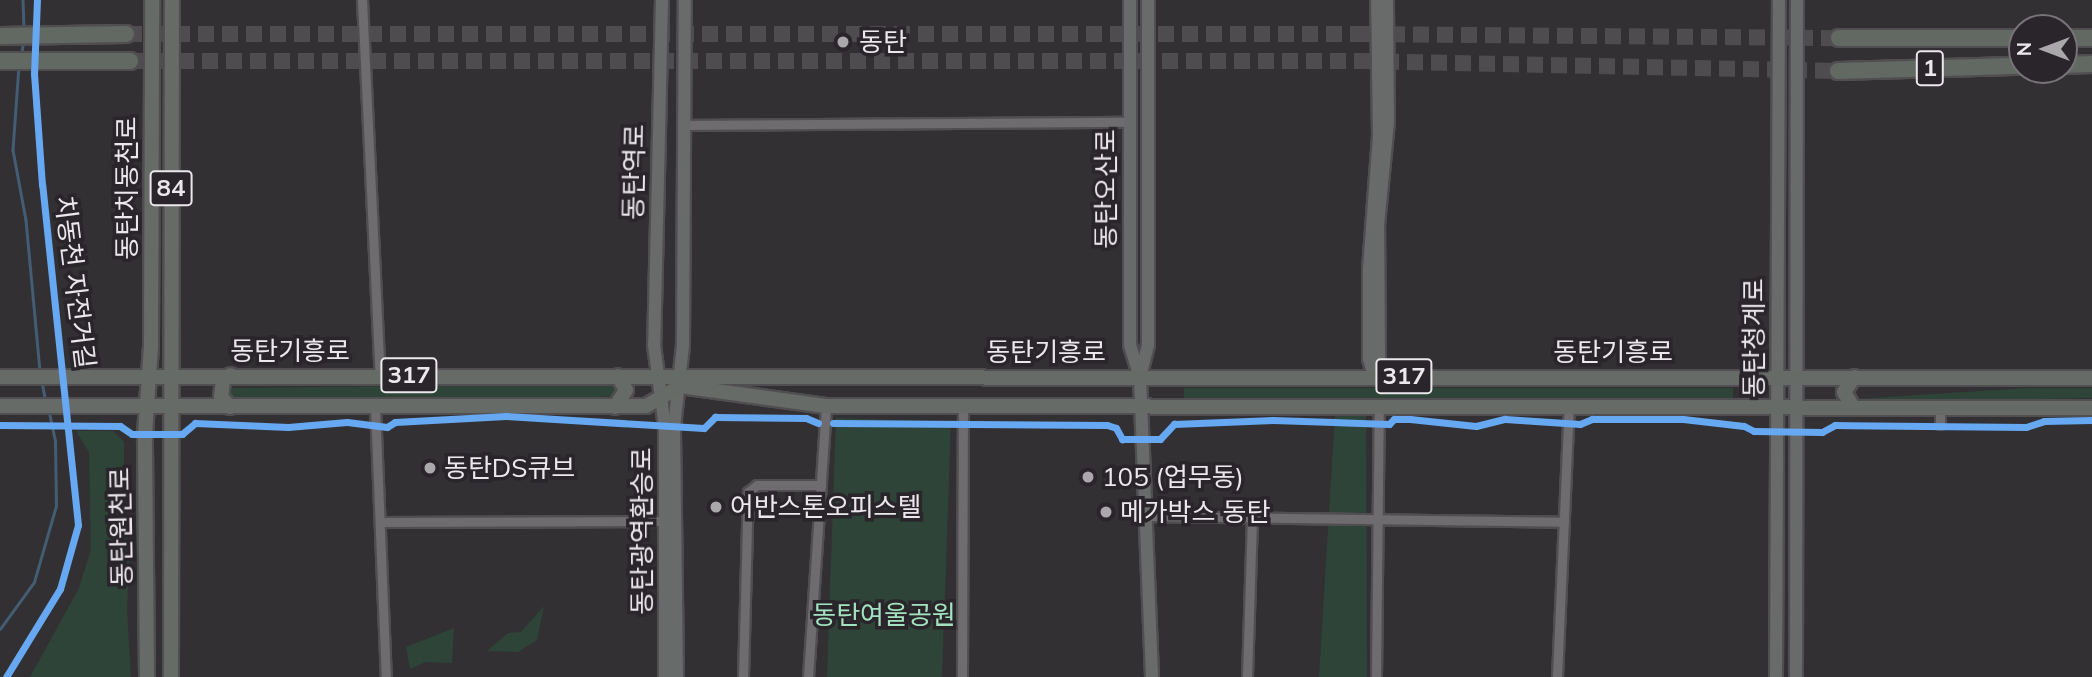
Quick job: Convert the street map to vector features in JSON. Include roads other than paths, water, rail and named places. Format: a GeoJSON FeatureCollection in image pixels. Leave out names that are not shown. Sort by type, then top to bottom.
{"type":"FeatureCollection","features":[{"type":"Feature","properties":{"kind":"highway"},"geometry":{"type":"LineString","coordinates":[[0,36],[126,34]]}},
{"type":"Feature","properties":{"kind":"highway","name":"1"},"geometry":{"type":"LineString","coordinates":[[1839,38],[2008,38]]}},
{"type":"Feature","properties":{"kind":"highway"},"geometry":{"type":"LineString","coordinates":[[0,61],[130,61]]}},
{"type":"Feature","properties":{"kind":"highway","name":"1"},"geometry":{"type":"LineString","coordinates":[[1838,71],[2008,66]]}},
{"type":"Feature","properties":{"kind":"main road","name":"동탄치동천로"},"geometry":{"type":"LineString","coordinates":[[149,376],[152,0]]}},
{"type":"Feature","properties":{"kind":"main road","name":"동탄치동천로"},"geometry":{"type":"LineString","coordinates":[[171,376],[172,0]]}},
{"type":"Feature","properties":{"kind":"main road"},"geometry":{"type":"LineString","coordinates":[[230,407],[221,397],[223,380],[231,375]]}},
{"type":"Feature","properties":{"kind":"main road","name":"동탄원천로"},"geometry":{"type":"LineString","coordinates":[[147,677],[149,376]]}},
{"type":"Feature","properties":{"kind":"main road","name":"동탄원천로"},"geometry":{"type":"LineString","coordinates":[[171,376],[171,677]]}},
{"type":"Feature","properties":{"kind":"main road"},"geometry":{"type":"LineString","coordinates":[[615,407],[626,390],[618,376]]}},
{"type":"Feature","properties":{"kind":"main road","name":"동탄기흥로"},"geometry":{"type":"LineString","coordinates":[[0,377],[656,376],[826,406],[2092,408]]}},
{"type":"Feature","properties":{"kind":"main road","name":"동탄기흥로"},"geometry":{"type":"LineString","coordinates":[[0,406],[646,406],[680,381],[1374,376],[2092,378]]}},
{"type":"Feature","properties":{"kind":"main road"},"geometry":{"type":"LineString","coordinates":[[1853,407],[1844,392],[1854,377]]}},
{"type":"Feature","properties":{"kind":"street"},"geometry":{"type":"LineString","coordinates":[[362,0],[380,375]]}},
{"type":"Feature","properties":{"kind":"street","name":"동탄역로"},"geometry":{"type":"LineString","coordinates":[[654,345],[662,0]]}},
{"type":"Feature","properties":{"kind":"street","name":"동탄역로"},"geometry":{"type":"LineString","coordinates":[[683,345],[685,0]]}},
{"type":"Feature","properties":{"kind":"street","name":"동탄오산로"},"geometry":{"type":"LineString","coordinates":[[1130,0],[1130,345],[1140,377],[1152,677]]}},
{"type":"Feature","properties":{"kind":"street","name":"동탄오산로"},"geometry":{"type":"LineString","coordinates":[[1140,377],[1148,345],[1148,0]]}},
{"type":"Feature","properties":{"kind":"street"},"geometry":{"type":"LineString","coordinates":[[1374,376],[1369,359],[1369,258],[1380,135],[1377,0]]}},
{"type":"Feature","properties":{"kind":"street"},"geometry":{"type":"LineString","coordinates":[[1374,376],[1379,359],[1378,225],[1388,122],[1387,0]]}},
{"type":"Feature","properties":{"kind":"street","name":"동탄청계로"},"geometry":{"type":"LineString","coordinates":[[1776,677],[1779,0]]}},
{"type":"Feature","properties":{"kind":"street"},"geometry":{"type":"LineString","coordinates":[[1796,677],[1797,0]]}},
{"type":"Feature","properties":{"kind":"street"},"geometry":{"type":"LineString","coordinates":[[684,125],[1128,122]]}},
{"type":"Feature","properties":{"kind":"street","name":"동탄광역환승로"},"geometry":{"type":"LineString","coordinates":[[654,345],[658,398],[665,427],[667,520],[664,677]]}},
{"type":"Feature","properties":{"kind":"street","name":"동탄광역환승로"},"geometry":{"type":"LineString","coordinates":[[677,677],[674,427],[683,345]]}},
{"type":"Feature","properties":{"kind":"street"},"geometry":{"type":"LineString","coordinates":[[808,677],[826,406]]}},
{"type":"Feature","properties":{"kind":"street"},"geometry":{"type":"LineString","coordinates":[[1376,677],[1379,406]]}},
{"type":"Feature","properties":{"kind":"street"},"geometry":{"type":"LineString","coordinates":[[1557,677],[1569,406]]}},
{"type":"Feature","properties":{"kind":"street"},"geometry":{"type":"LineString","coordinates":[[375,407],[387,677]]}},
{"type":"Feature","properties":{"kind":"street"},"geometry":{"type":"LineString","coordinates":[[962,677],[963,407]]}},
{"type":"Feature","properties":{"kind":"street"},"geometry":{"type":"LineString","coordinates":[[1940,407],[1940,424]]}},
{"type":"Feature","properties":{"kind":"street"},"geometry":{"type":"LineString","coordinates":[[743,677],[748,492],[757,485],[821,485]]}},
{"type":"Feature","properties":{"kind":"street"},"geometry":{"type":"LineString","coordinates":[[1145,516],[1564,522]]}},
{"type":"Feature","properties":{"kind":"street"},"geometry":{"type":"LineString","coordinates":[[1247,677],[1252,518]]}},
{"type":"Feature","properties":{"kind":"street"},"geometry":{"type":"LineString","coordinates":[[380,522],[667,520]]}},
{"type":"Feature","properties":{"kind":"waterway"},"geometry":{"type":"LineString","coordinates":[[23,0],[24,28]]}},
{"type":"Feature","properties":{"kind":"waterway"},"geometry":{"type":"LineString","coordinates":[[21,56],[23,42]]}},
{"type":"Feature","properties":{"kind":"waterway"},"geometry":{"type":"LineString","coordinates":[[19,66],[13,150],[26,220],[40,372]]}},
{"type":"Feature","properties":{"kind":"waterway"},"geometry":{"type":"LineString","coordinates":[[42,382],[46,403]]}},
{"type":"Feature","properties":{"kind":"waterway"},"geometry":{"type":"LineString","coordinates":[[0,629],[34,582],[56,506],[55,441],[49,412]]}},
{"type":"Feature","properties":{"kind":"tunnel"},"geometry":{"type":"LineString","coordinates":[[126,34],[1365,34],[1839,38]]}},
{"type":"Feature","properties":{"kind":"tunnel"},"geometry":{"type":"LineString","coordinates":[[130,61],[1359,61],[1838,71]]}},
{"type":"Feature","properties":{"kind":"place","name":"동탄"},"geometry":{"type":"Point","coordinates":[843,42]}},
{"type":"Feature","properties":{"kind":"place","name":"동탄DS큐브"},"geometry":{"type":"Point","coordinates":[430,468]}},
{"type":"Feature","properties":{"kind":"place","name":"105 (업무동)"},"geometry":{"type":"Point","coordinates":[1088,477]}},
{"type":"Feature","properties":{"kind":"place","name":"어반스톤오피스텔"},"geometry":{"type":"Point","coordinates":[716,507]}},
{"type":"Feature","properties":{"kind":"place","name":"메가박스 동탄"},"geometry":{"type":"Point","coordinates":[1106,512]}},
{"type":"Feature","properties":{"kind":"park label","name":"동탄여울공원"},"geometry":{"type":"Point","coordinates":[884,615]}}]}
